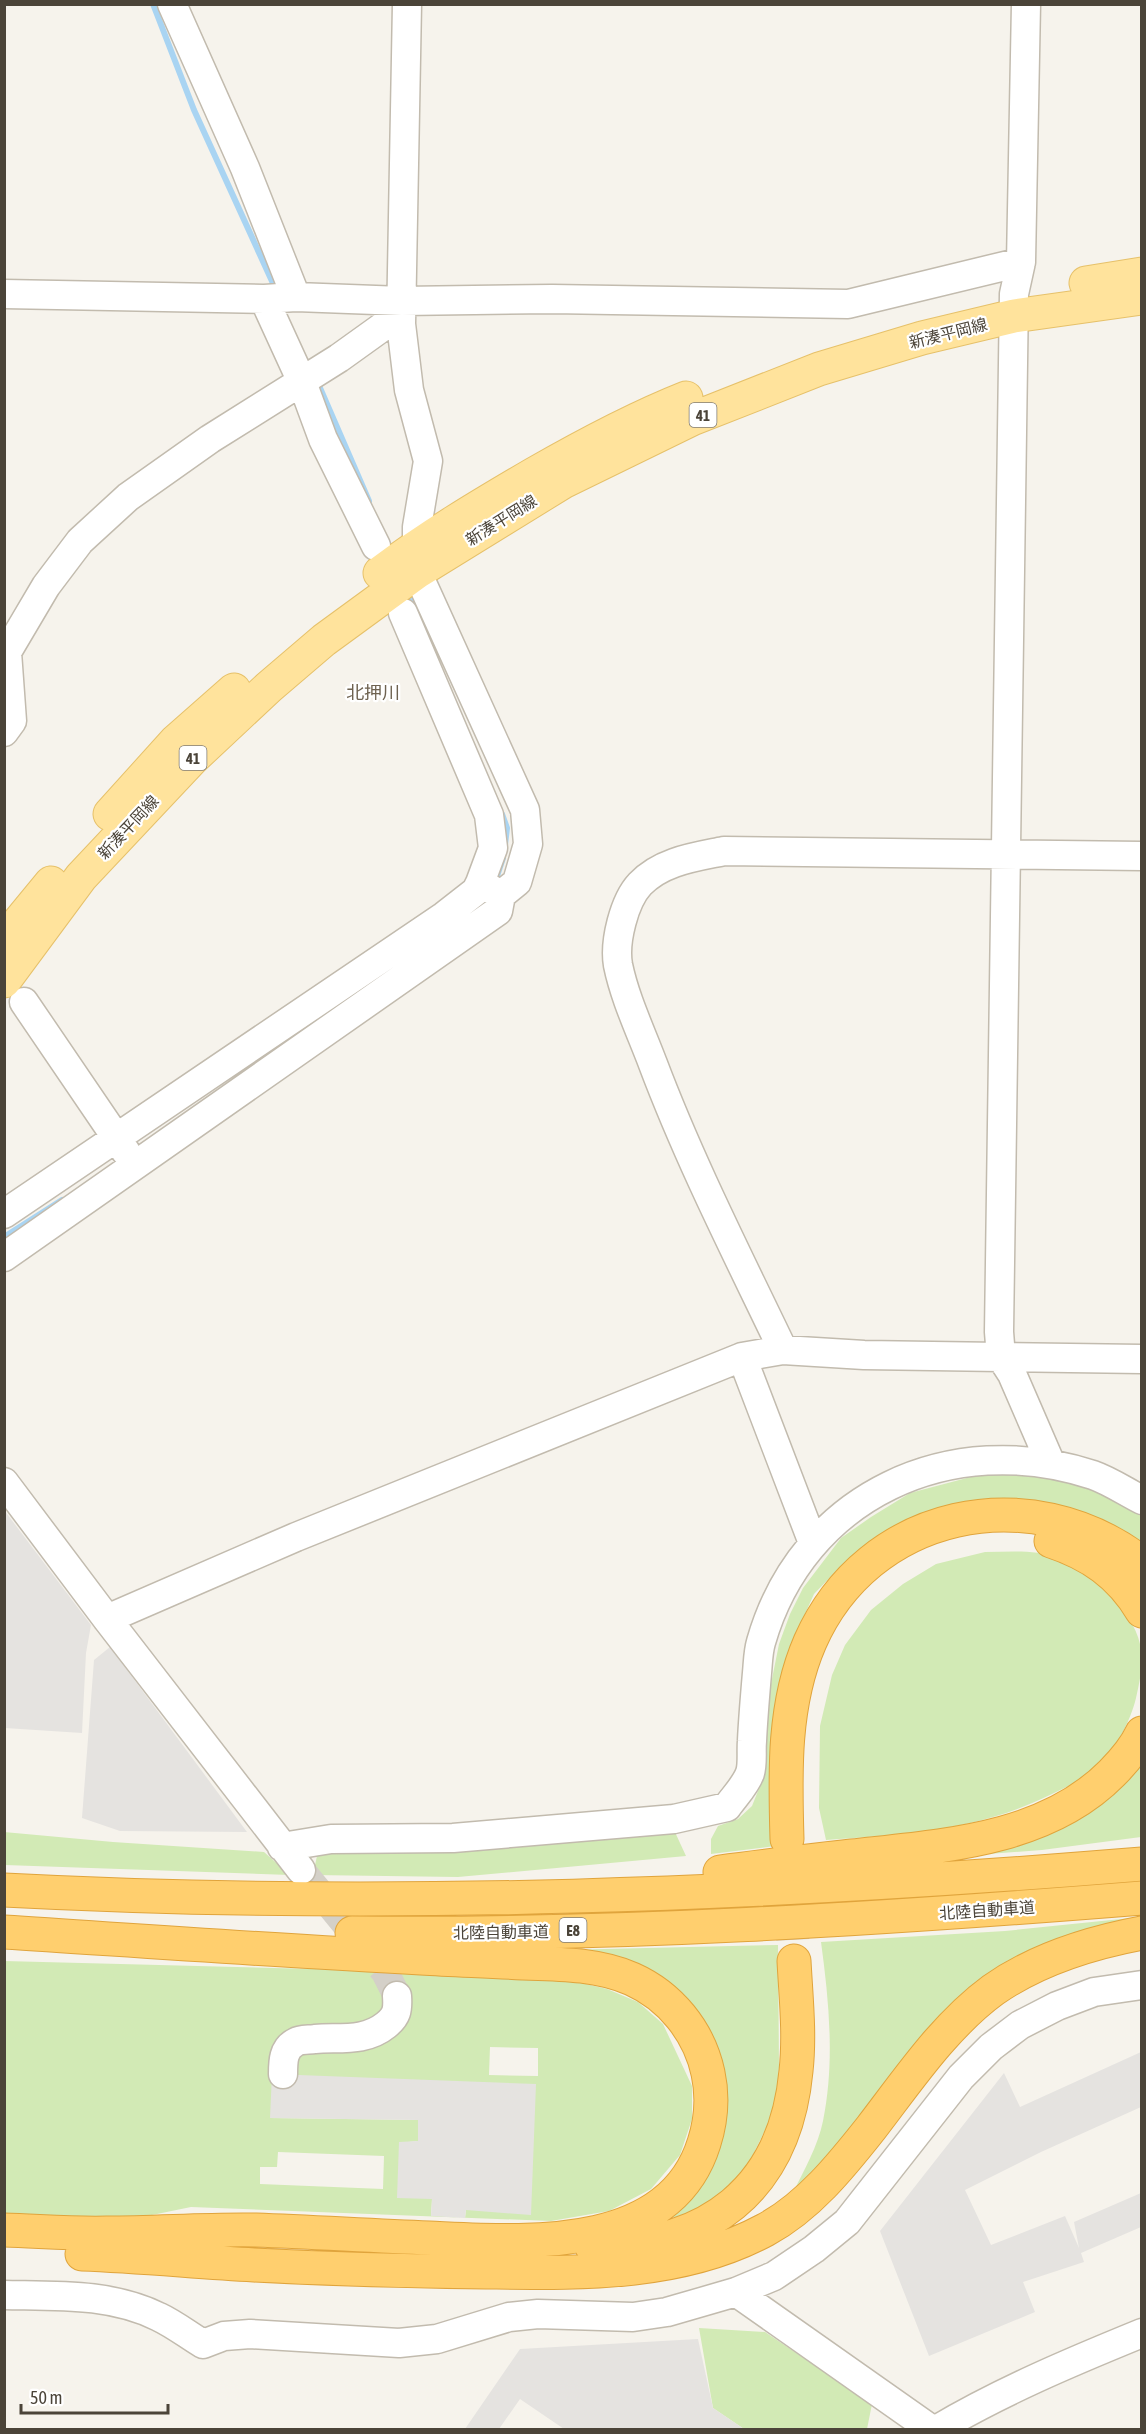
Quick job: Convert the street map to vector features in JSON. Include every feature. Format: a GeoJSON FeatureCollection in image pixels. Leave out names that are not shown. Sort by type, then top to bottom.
{"type":"FeatureCollection","features":[{"type":"Feature","properties":{"kind":"highway"},"geometry":{"type":"LineString","coordinates":[[1142,1563],[1103,1538],[1075,1526],[1047,1518],[1019,1514],[990,1514],[962,1517],[935,1525],[908,1537],[862,1569],[841,1592],[810,1642],[793,1696],[786,1754],[797,1838],[808,1725],[813,1695],[823,1665],[834,1639],[850,1613],[867,1592],[911,1558],[967,1538],[1020,1535],[1049,1540],[1097,1561],[1117,1578],[1142,1611]]}},
{"type":"Feature","properties":{"kind":"highway"},"geometry":{"type":"LineString","coordinates":[[504,1898],[895,1851],[993,1835],[1051,1816],[1077,1802],[1100,1785],[1122,1764],[1142,1733]]}},
{"type":"Feature","properties":{"kind":"highway","name":"北陸自動車道"},"geometry":{"type":"LineString","coordinates":[[4,1890],[255,1900],[504,1898],[693,1893],[876,1884],[1142,1864]]}},
{"type":"Feature","properties":{"kind":"highway","name":"北陸自動車道"},"geometry":{"type":"LineString","coordinates":[[4,1924],[268,1932],[416,1934],[532,1932],[873,1918],[1142,1898]]}},
{"type":"Feature","properties":{"kind":"highway"},"geometry":{"type":"LineString","coordinates":[[4,1932],[397,1957],[576,1965],[630,1978],[655,1992],[675,2009],[691,2030],[703,2052],[709,2076],[711,2103],[708,2129],[700,2153],[688,2177],[671,2196],[651,2212],[627,2223],[575,2237],[529,2241]]}},
{"type":"Feature","properties":{"kind":"highway"},"geometry":{"type":"LineString","coordinates":[[4,2251],[418,2272],[586,2272],[656,2265],[713,2252],[767,2230],[790,2213],[834,2172],[939,2042],[992,1990],[1055,1956],[1084,1946],[1142,1933]]}},
{"type":"Feature","properties":{"kind":"highway"},"geometry":{"type":"LineString","coordinates":[[4,2230],[101,2233],[254,2230],[610,2246],[639,2244],[692,2230],[735,2203],[752,2186],[778,2146],[793,2097],[803,1960],[816,2010],[815,2070],[807,2120],[791,2162],[778,2184],[760,2206],[737,2227],[686,2255],[656,2265]]}},
{"type":"Feature","properties":{"kind":"main road","name":"新湊平岡線"},"geometry":{"type":"LineString","coordinates":[[14,992],[81,877],[192,759],[268,687],[474,509],[588,444],[672,404],[779,360],[881,328],[1014,305],[1142,274]]}},
{"type":"Feature","properties":{"kind":"main road","name":"新湊平岡線"},"geometry":{"type":"LineString","coordinates":[[1014,305],[1142,298]]}},
{"type":"Feature","properties":{"kind":"main road","name":"新湊平岡線"},"geometry":{"type":"LineString","coordinates":[[4,940],[76,852],[175,742],[293,638],[417,559]]}},
{"type":"Feature","properties":{"kind":"street"},"geometry":{"type":"LineString","coordinates":[[172,4],[245,168],[296,297]]}},
{"type":"Feature","properties":{"kind":"street"},"geometry":{"type":"LineString","coordinates":[[4,1214],[444,916],[476,891],[517,882],[528,844],[525,810],[417,559],[417,527],[428,461],[409,390],[401,324],[407,4]]}},
{"type":"Feature","properties":{"kind":"street"},"geometry":{"type":"LineString","coordinates":[[1026,4],[1021,262],[1014,305],[1000,1357],[1012,1374],[1051,1464]]}},
{"type":"Feature","properties":{"kind":"street"},"geometry":{"type":"LineString","coordinates":[[4,294],[264,299],[296,297],[402,301],[552,298],[848,304],[1021,262]]}},
{"type":"Feature","properties":{"kind":"street"},"geometry":{"type":"LineString","coordinates":[[264,299],[302,382],[323,439],[376,546]]}},
{"type":"Feature","properties":{"kind":"street"},"geometry":{"type":"LineString","coordinates":[[4,732],[12,721],[6,652],[46,586],[80,541],[128,497],[210,440],[339,358],[385,325],[402,301]]}},
{"type":"Feature","properties":{"kind":"street"},"geometry":{"type":"LineString","coordinates":[[4,1257],[498,911],[491,889],[493,848],[489,815],[403,613]]}},
{"type":"Feature","properties":{"kind":"street"},"geometry":{"type":"LineString","coordinates":[[783,1350],[677,1126],[625,991],[618,963],[619,936],[624,912],[640,884],[661,867],[689,858],[724,851],[1142,856]]}},
{"type":"Feature","properties":{"kind":"street"},"geometry":{"type":"LineString","coordinates":[[14,992],[136,1166]]}},
{"type":"Feature","properties":{"kind":"street"},"geometry":{"type":"LineString","coordinates":[[107,1620],[296,1538],[742,1356],[783,1350],[864,1355],[1142,1359]]}},
{"type":"Feature","properties":{"kind":"street"},"geometry":{"type":"LineString","coordinates":[[742,1356],[813,1543]]}},
{"type":"Feature","properties":{"kind":"street"},"geometry":{"type":"LineString","coordinates":[[282,1847],[331,1839],[453,1838],[674,1819],[727,1807],[750,1773],[760,1643],[781,1588],[813,1543],[839,1517],[880,1490],[917,1473],[959,1462],[1006,1460],[1051,1464],[1095,1476],[1142,1500]]}},
{"type":"Feature","properties":{"kind":"street"},"geometry":{"type":"LineString","coordinates":[[4,1482],[16,1516],[107,1620],[301,1870]]}},
{"type":"Feature","properties":{"kind":"street"},"geometry":{"type":"LineString","coordinates":[[4,2295],[69,2296],[114,2301],[159,2317],[202,2344],[224,2336],[250,2334],[399,2343],[437,2339],[509,2317],[538,2314],[633,2316],[667,2312],[736,2292],[774,2276],[814,2249],[847,2222],[961,2077],[991,2047],[1020,2025],[1057,2006],[1094,1992],[1142,1985]]}},
{"type":"Feature","properties":{"kind":"street"},"geometry":{"type":"LineString","coordinates":[[283,2074],[283,2059],[287,2050],[297,2041],[358,2038],[379,2031],[394,2019],[398,2011],[397,1996]]}},
{"type":"Feature","properties":{"kind":"street"},"geometry":{"type":"LineString","coordinates":[[736,2292],[934,2430],[981,2403],[1039,2375],[1142,2332]]}},
{"type":"Feature","properties":{"kind":"green space"},"geometry":{"type":"Polygon","coordinates":[[[982,1474],[1074,1478],[1141,1510],[1141,1546],[1110,1526],[880,1538],[842,1565],[814,1594],[796,1634],[780,1685],[775,1846],[711,1854],[711,1839],[718,1826],[738,1819],[752,1806],[760,1786],[770,1689],[779,1644],[803,1588],[841,1538],[871,1517],[910,1493],[982,1474]]]}},
{"type":"Feature","properties":{"kind":"green space"},"geometry":{"type":"Polygon","coordinates":[[[985,1552],[1031,1552],[1058,1558],[1096,1582],[1129,1618],[1136,1631],[1142,1658],[1136,1698],[1121,1736],[1109,1755],[1091,1773],[1063,1789],[997,1816],[914,1833],[826,1840],[819,1808],[820,1726],[832,1675],[845,1645],[871,1610],[903,1584],[936,1564],[985,1552]]]}},
{"type":"Feature","properties":{"kind":"green space"},"geometry":{"type":"Polygon","coordinates":[[[1141,1758],[1141,1837],[1042,1850],[947,1857],[1141,1758]]]}},
{"type":"Feature","properties":{"kind":"green space"},"geometry":{"type":"Polygon","coordinates":[[[674,1830],[686,1856],[458,1877],[313,1875],[318,1851],[674,1830]]]}},
{"type":"Feature","properties":{"kind":"green space"},"geometry":{"type":"Polygon","coordinates":[[[4,1832],[264,1852],[290,1875],[5,1865],[4,1832]]]}},
{"type":"Feature","properties":{"kind":"green space"},"geometry":{"type":"Polygon","coordinates":[[[1131,1918],[1051,1947],[831,2161],[793,2193],[818,2140],[827,2099],[830,2032],[821,1942],[1005,1931],[1131,1918]]]}},
{"type":"Feature","properties":{"kind":"green space"},"geometry":{"type":"Polygon","coordinates":[[[778,1945],[779,2067],[777,2098],[769,2122],[749,2163],[730,2185],[701,2208],[675,2221],[671,2211],[692,2188],[703,2026],[561,1950],[778,1945]]]}},
{"type":"Feature","properties":{"kind":"green space"},"geometry":{"type":"Polygon","coordinates":[[[4,1961],[355,1970],[565,1979],[607,1989],[638,2002],[663,2024],[692,2086],[692,2119],[680,2155],[651,2189],[609,2211],[551,2221],[465,2218],[466,2210],[536,2084],[270,2118],[419,2120],[418,2141],[399,2143],[432,2199],[431,2215],[458,2217],[191,2207],[118,2222],[5,2217],[4,1961]],[[490,2047],[489,2075],[538,2076],[538,2048],[490,2047]],[[278,2152],[277,2167],[260,2167],[260,2184],[383,2189],[384,2156],[278,2152]]]}},
{"type":"Feature","properties":{"kind":"green space"},"geometry":{"type":"Polygon","coordinates":[[[699,2328],[765,2332],[872,2404],[867,2429],[744,2429],[713,2408],[699,2328]]]}},
{"type":"Feature","properties":{"kind":"shaded area"},"geometry":{"type":"Polygon","coordinates":[[[4,1510],[91,1625],[86,1653],[82,1733],[5,1728],[4,1510]]]}},
{"type":"Feature","properties":{"kind":"shaded area"},"geometry":{"type":"Polygon","coordinates":[[[110,1647],[247,1832],[120,1831],[82,1818],[94,1660],[110,1647]]]}},
{"type":"Feature","properties":{"kind":"shaded area"},"geometry":{"type":"Polygon","coordinates":[[[1141,2052],[1141,2107],[1041,2152],[965,2190],[991,2245],[1065,2216],[1079,2248],[1074,2222],[1141,2193],[1141,2227],[1081,2253],[1084,2262],[1023,2282],[1035,2312],[929,2356],[880,2231],[1004,2073],[1020,2107],[1141,2052]]]}},
{"type":"Feature","properties":{"kind":"shaded area"},"geometry":{"type":"Polygon","coordinates":[[[272,2074],[536,2084],[531,2215],[466,2210],[465,2218],[431,2216],[432,2199],[397,2198],[399,2142],[418,2141],[418,2120],[270,2118],[272,2074]]]}},
{"type":"Feature","properties":{"kind":"shaded area"},"geometry":{"type":"Polygon","coordinates":[[[698,2339],[713,2408],[744,2429],[564,2429],[520,2399],[499,2429],[465,2429],[520,2349],[698,2339]]]}},
{"type":"Feature","properties":{"kind":"waterway"},"geometry":{"type":"LineString","coordinates":[[153,4],[194,110],[276,290]]}},
{"type":"Feature","properties":{"kind":"waterway"},"geometry":{"type":"LineString","coordinates":[[317,381],[369,501]]}},
{"type":"Feature","properties":{"kind":"waterway"},"geometry":{"type":"LineString","coordinates":[[408,590],[417,611]]}},
{"type":"Feature","properties":{"kind":"waterway"},"geometry":{"type":"LineString","coordinates":[[502,814],[507,828],[505,845]]}},
{"type":"Feature","properties":{"kind":"waterway"},"geometry":{"type":"LineString","coordinates":[[495,882],[503,858]]}},
{"type":"Feature","properties":{"kind":"waterway"},"geometry":{"type":"LineString","coordinates":[[4,1237],[62,1200]]}},
{"type":"Feature","properties":{"kind":"tunnel"},"geometry":{"type":"LineString","coordinates":[[788,1858],[794,1961]]}},
{"type":"Feature","properties":{"kind":"tunnel"},"geometry":{"type":"LineString","coordinates":[[301,1870],[385,1972],[397,1996]]}},
{"type":"Feature","properties":{"kind":"district","name":"北押川"},"geometry":{"type":"Point","coordinates":[373,692]}}]}
